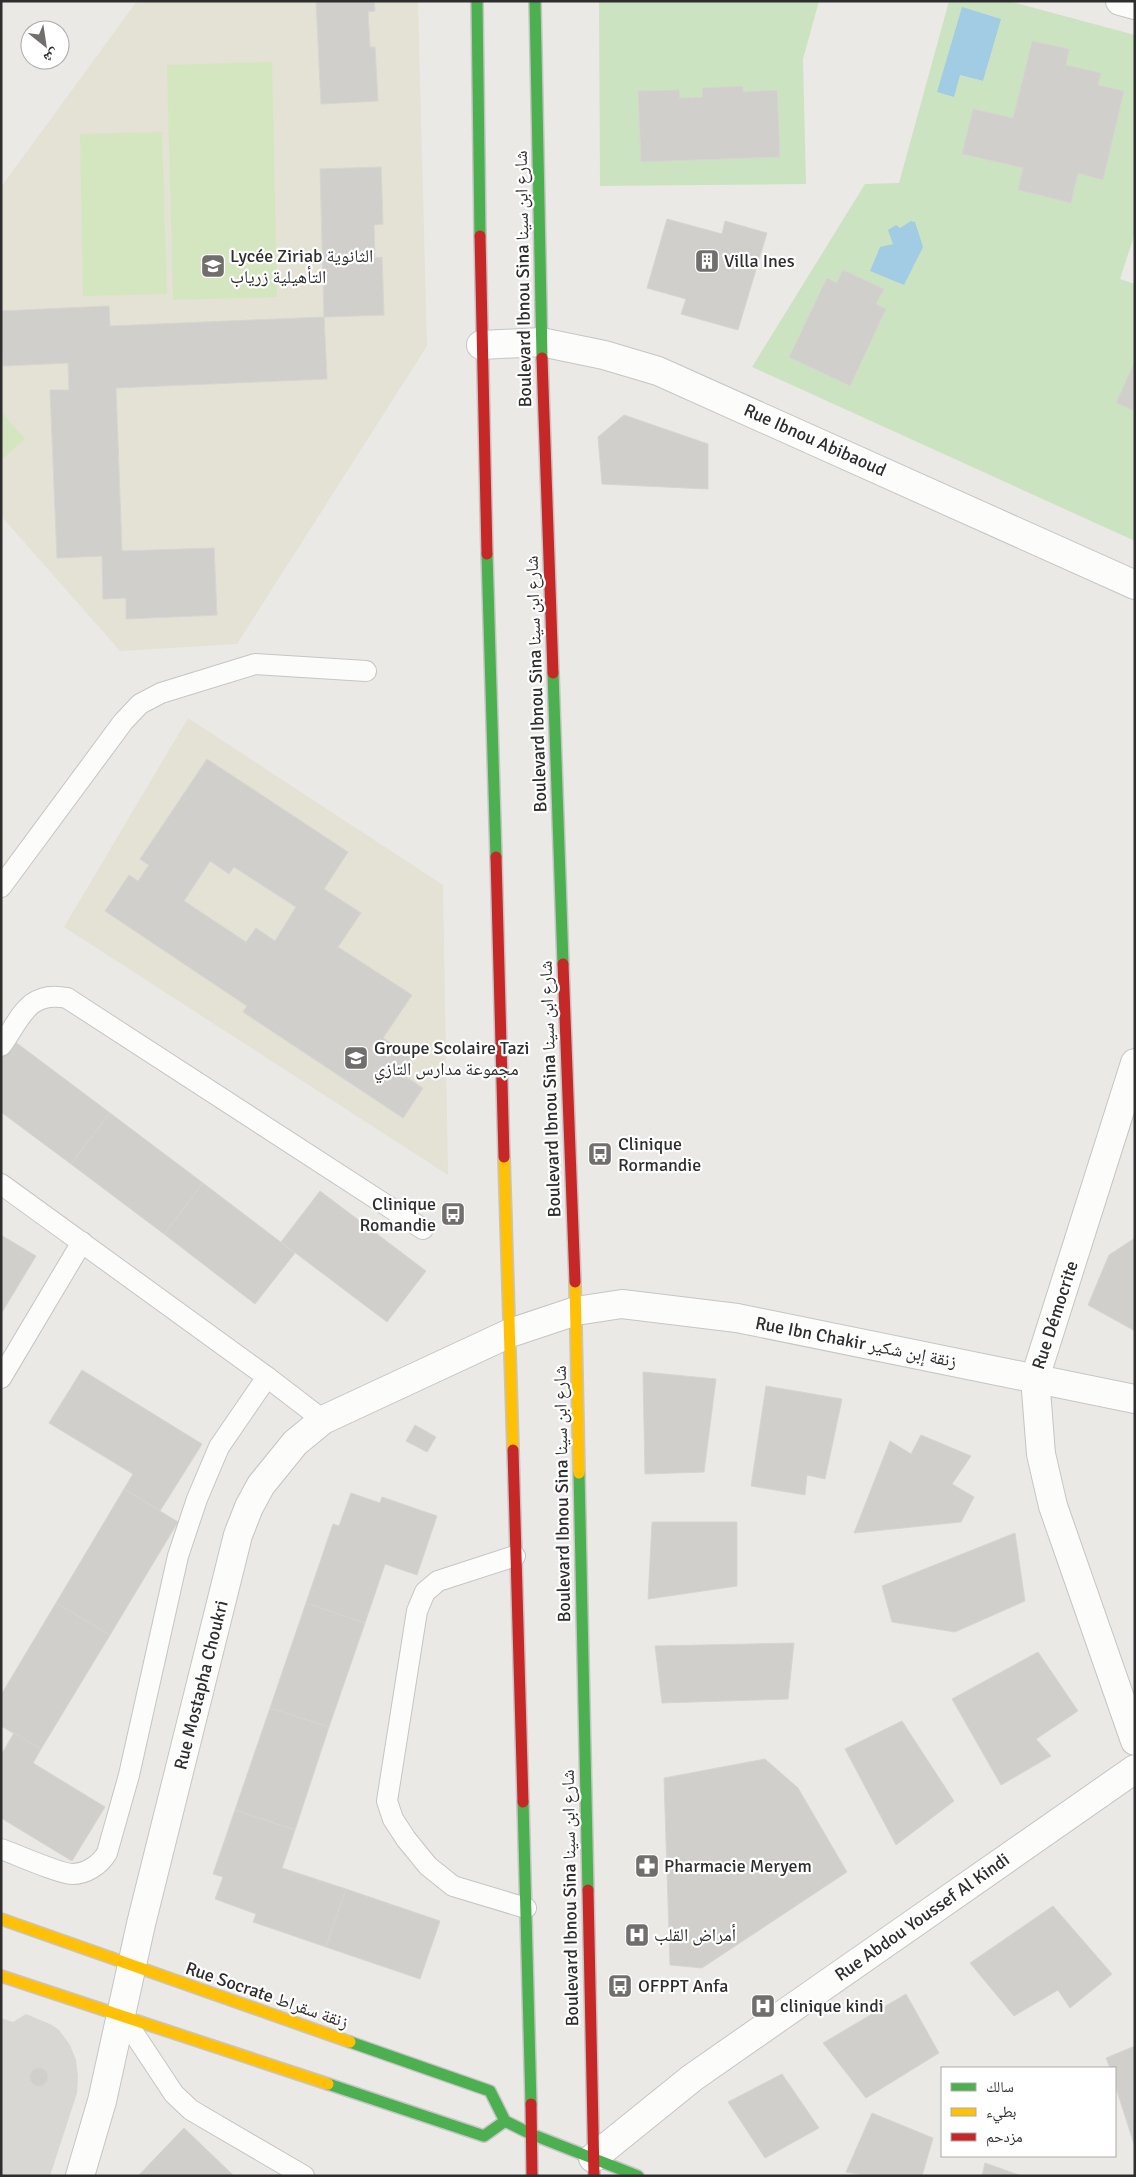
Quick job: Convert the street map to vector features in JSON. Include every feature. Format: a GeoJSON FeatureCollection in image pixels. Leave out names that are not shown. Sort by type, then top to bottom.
{"type":"FeatureCollection","features":[{"type":"Feature","properties":{"kind":"main road"},"geometry":{"type":"LineString","coordinates":[[478,1],[482,345],[532,2176]]}},
{"type":"Feature","properties":{"kind":"main road","name":"Boulevard Ibnou Sina شارع ابن سينا"},"geometry":{"type":"LineString","coordinates":[[535,1],[541,342],[576,1311],[593,2167]]}},
{"type":"Feature","properties":{"kind":"main road","name":"Rue Socrate زنقة سقراط"},"geometry":{"type":"LineString","coordinates":[[1,1919],[490,2091],[505,2121]]}},
{"type":"Feature","properties":{"kind":"main road"},"geometry":{"type":"LineString","coordinates":[[1,1976],[121,2014],[484,2136],[505,2121],[593,2167],[628,2174]]}},
{"type":"Feature","properties":{"kind":"street"},"geometry":{"type":"LineString","coordinates":[[1120,1],[1135,5]]}},
{"type":"Feature","properties":{"kind":"street","name":"Rue Ibnou Abibaoud"},"geometry":{"type":"LineString","coordinates":[[482,345],[541,342],[604,355],[658,371],[1135,585]]}},
{"type":"Feature","properties":{"kind":"street","name":"Rue Démocrite"},"geometry":{"type":"LineString","coordinates":[[1135,1063],[1035,1378],[1041,1454],[1053,1506],[1135,1741]]}},
{"type":"Feature","properties":{"kind":"street","name":"Rue Ibn Chakir زنقة إبن شكير"},"geometry":{"type":"LineString","coordinates":[[510,1333],[576,1311],[622,1304],[737,1318],[1135,1399]]}},
{"type":"Feature","properties":{"kind":"street","name":"Rue Mostapha Choukri"},"geometry":{"type":"LineString","coordinates":[[85,2174],[132,1965],[238,1535],[249,1507],[261,1485],[295,1442],[323,1420],[510,1333]]}},
{"type":"Feature","properties":{"kind":"street","name":"Rue Abdou Youssef Al Kindi"},"geometry":{"type":"LineString","coordinates":[[593,2167],[692,2078],[1135,1769]]}},
{"type":"Feature","properties":{"kind":"lane"},"geometry":{"type":"LineString","coordinates":[[1,887],[123,722],[140,704],[161,693],[255,664],[366,671]]}},
{"type":"Feature","properties":{"kind":"lane"},"geometry":{"type":"LineString","coordinates":[[1,1046],[30,1005],[40,998],[53,995],[67,998],[423,1228]]}},
{"type":"Feature","properties":{"kind":"lane"},"geometry":{"type":"LineString","coordinates":[[1,1184],[267,1377],[323,1420]]}},
{"type":"Feature","properties":{"kind":"lane"},"geometry":{"type":"LineString","coordinates":[[1,1378],[82,1242]]}},
{"type":"Feature","properties":{"kind":"lane"},"geometry":{"type":"LineString","coordinates":[[1,1849],[70,1874],[84,1872],[101,1862],[107,1853],[128,1775],[178,1556],[197,1499],[219,1447],[267,1377]]}},
{"type":"Feature","properties":{"kind":"lane"},"geometry":{"type":"LineString","coordinates":[[515,1556],[438,1581],[425,1592],[417,1611],[387,1801],[393,1819],[406,1839],[428,1866],[453,1886],[526,1908]]}},
{"type":"Feature","properties":{"kind":"lane"},"geometry":{"type":"LineString","coordinates":[[121,2014],[174,2094],[182,2103],[304,2176]]}},
{"type":"Feature","properties":{"kind":"shaded area","name":"Lycée Ziriab الثانوية التأهيلية زرياب"},"geometry":{"type":"Polygon","coordinates":[[[137,1],[418,1],[427,346],[237,644],[120,651],[1,516],[1,187],[137,1]]]}},
{"type":"Feature","properties":{"kind":"shaded area","name":"Groupe Scolaire Tazi مجموعة مدارس التازي"},"geometry":{"type":"Polygon","coordinates":[[[188,718],[443,885],[448,1175],[64,927],[188,718]]]}},
{"type":"Feature","properties":{"kind":"shaded area"},"geometry":{"type":"Polygon","coordinates":[[[26,2014],[52,2025],[59,2030],[70,2045],[76,2060],[77,2093],[50,2176],[1,2176],[1,2018],[13,2022],[26,2014]]]}},
{"type":"Feature","properties":{"kind":"green space"},"geometry":{"type":"Polygon","coordinates":[[[599,1],[819,1],[803,59],[806,184],[600,186],[599,1]],[[743,86],[703,88],[703,97],[680,98],[679,90],[638,92],[641,162],[780,157],[777,91],[743,92],[743,86]]]}},
{"type":"Feature","properties":{"kind":"green space"},"geometry":{"type":"Polygon","coordinates":[[[949,1],[1009,1],[1135,35],[1135,233],[1120,279],[1135,284],[1135,361],[1117,402],[1135,411],[1135,541],[752,367],[865,184],[899,183],[949,1]],[[1000,19],[960,75],[983,81],[1000,19]],[[1032,41],[1013,118],[973,109],[962,154],[1023,168],[1018,190],[1071,203],[1078,173],[1103,179],[1124,91],[1098,85],[1100,73],[1066,65],[1068,49],[1032,41]],[[827,279],[789,356],[849,386],[886,309],[876,304],[883,290],[837,283],[827,279]]]}},
{"type":"Feature","properties":{"kind":"green space"},"geometry":{"type":"Polygon","coordinates":[[[272,62],[277,297],[173,300],[167,65],[272,62]]]}},
{"type":"Feature","properties":{"kind":"green space"},"geometry":{"type":"Polygon","coordinates":[[[162,132],[167,294],[83,296],[80,134],[162,132]]]}},
{"type":"Feature","properties":{"kind":"green space"},"geometry":{"type":"Polygon","coordinates":[[[1,412],[25,439],[1,460],[1,412]]]}},
{"type":"Feature","properties":{"kind":"water"},"geometry":{"type":"Polygon","coordinates":[[[962,7],[1001,19],[983,81],[960,75],[954,97],[937,92],[962,7]]]}},
{"type":"Feature","properties":{"kind":"water"},"geometry":{"type":"Polygon","coordinates":[[[911,221],[915,222],[923,247],[904,285],[870,271],[880,247],[893,244],[888,230],[896,225],[900,228],[911,221]]]}},
{"type":"Feature","properties":{"kind":"building"},"geometry":{"type":"Polygon","coordinates":[[[316,1],[374,1],[375,11],[368,12],[370,47],[375,47],[378,101],[321,104],[316,1]]]}},
{"type":"Feature","properties":{"kind":"building"},"geometry":{"type":"Polygon","coordinates":[[[1032,41],[1069,49],[1066,65],[1101,73],[1098,85],[1124,91],[1103,180],[1078,173],[1071,203],[1018,190],[1023,168],[962,154],[973,109],[1013,118],[1032,41]]]}},
{"type":"Feature","properties":{"kind":"building"},"geometry":{"type":"Polygon","coordinates":[[[743,86],[743,92],[777,90],[780,157],[641,162],[638,91],[679,90],[680,98],[703,97],[702,88],[743,86]]]}},
{"type":"Feature","properties":{"kind":"building"},"geometry":{"type":"Polygon","coordinates":[[[381,167],[383,224],[374,225],[375,258],[382,257],[384,315],[324,317],[320,169],[381,167]]]}},
{"type":"Feature","properties":{"kind":"building","name":"Villa Ines"},"geometry":{"type":"Polygon","coordinates":[[[667,219],[722,234],[725,221],[767,233],[738,330],[681,314],[686,299],[647,288],[667,219]]]}},
{"type":"Feature","properties":{"kind":"building"},"geometry":{"type":"Polygon","coordinates":[[[843,270],[884,289],[876,304],[886,309],[850,386],[789,357],[827,278],[837,283],[843,270]]]}},
{"type":"Feature","properties":{"kind":"building"},"geometry":{"type":"Polygon","coordinates":[[[109,306],[110,326],[324,317],[327,379],[116,388],[122,551],[214,548],[217,615],[126,619],[126,598],[103,599],[102,556],[57,558],[50,390],[69,390],[68,363],[3,366],[1,311],[109,306]]]}},
{"type":"Feature","properties":{"kind":"building"},"geometry":{"type":"Polygon","coordinates":[[[1135,361],[1135,411],[1116,403],[1135,361]]]}},
{"type":"Feature","properties":{"kind":"building"},"geometry":{"type":"Polygon","coordinates":[[[624,415],[708,444],[708,489],[602,484],[598,437],[624,415]]]}},
{"type":"Feature","properties":{"kind":"building"},"geometry":{"type":"Polygon","coordinates":[[[207,759],[348,852],[324,889],[361,913],[338,947],[412,995],[383,1038],[412,1056],[400,1073],[423,1088],[403,1118],[243,1012],[247,1006],[105,911],[129,875],[138,881],[149,865],[140,859],[207,759]],[[210,861],[184,901],[246,942],[256,928],[275,941],[296,907],[234,867],[229,874],[210,861]]]}},
{"type":"Feature","properties":{"kind":"building"},"geometry":{"type":"Polygon","coordinates":[[[14,1041],[110,1113],[71,1164],[1,1112],[1,1059],[14,1041]]]}},
{"type":"Feature","properties":{"kind":"building"},"geometry":{"type":"Polygon","coordinates":[[[110,1113],[203,1183],[164,1234],[71,1164],[110,1113]]]}},
{"type":"Feature","properties":{"kind":"building"},"geometry":{"type":"Polygon","coordinates":[[[203,1183],[295,1253],[255,1304],[164,1234],[203,1183]]]}},
{"type":"Feature","properties":{"kind":"building"},"geometry":{"type":"Polygon","coordinates":[[[320,1191],[426,1271],[387,1322],[281,1242],[320,1191]]]}},
{"type":"Feature","properties":{"kind":"building"},"geometry":{"type":"Polygon","coordinates":[[[1,1235],[36,1256],[1,1314],[1,1235]]]}},
{"type":"Feature","properties":{"kind":"building"},"geometry":{"type":"Polygon","coordinates":[[[1135,1238],[1135,1331],[1088,1305],[1109,1255],[1135,1238]]]}},
{"type":"Feature","properties":{"kind":"building"},"geometry":{"type":"Polygon","coordinates":[[[82,1370],[202,1444],[160,1511],[124,1489],[133,1474],[49,1423],[82,1370]]]}},
{"type":"Feature","properties":{"kind":"building"},"geometry":{"type":"Polygon","coordinates":[[[643,1372],[716,1379],[704,1472],[645,1474],[643,1372]]]}},
{"type":"Feature","properties":{"kind":"building"},"geometry":{"type":"Polygon","coordinates":[[[766,1386],[842,1399],[825,1479],[807,1475],[805,1495],[751,1486],[766,1386]]]}},
{"type":"Feature","properties":{"kind":"building"},"geometry":{"type":"Polygon","coordinates":[[[415,1425],[436,1437],[427,1452],[406,1441],[415,1425]]]}},
{"type":"Feature","properties":{"kind":"building"},"geometry":{"type":"Polygon","coordinates":[[[921,1435],[971,1456],[952,1484],[974,1497],[961,1522],[854,1533],[890,1441],[911,1454],[921,1435]]]}},
{"type":"Feature","properties":{"kind":"building"},"geometry":{"type":"Polygon","coordinates":[[[124,1489],[178,1522],[110,1635],[56,1603],[124,1489]]]}},
{"type":"Feature","properties":{"kind":"building"},"geometry":{"type":"Polygon","coordinates":[[[351,1493],[380,1503],[382,1497],[437,1516],[417,1575],[385,1564],[365,1623],[306,1603],[333,1524],[339,1526],[351,1493]]]}},
{"type":"Feature","properties":{"kind":"building"},"geometry":{"type":"Polygon","coordinates":[[[652,1522],[737,1522],[737,1586],[648,1599],[652,1522]]]}},
{"type":"Feature","properties":{"kind":"building"},"geometry":{"type":"Polygon","coordinates":[[[1015,1533],[1025,1601],[955,1632],[892,1622],[882,1586],[1015,1533]]]}},
{"type":"Feature","properties":{"kind":"building"},"geometry":{"type":"Polygon","coordinates":[[[56,1603],[110,1635],[41,1749],[1,1726],[1,1695],[56,1603]]]}},
{"type":"Feature","properties":{"kind":"building"},"geometry":{"type":"Polygon","coordinates":[[[306,1603],[365,1623],[329,1727],[270,1708],[306,1603]]]}},
{"type":"Feature","properties":{"kind":"building"},"geometry":{"type":"Polygon","coordinates":[[[794,1643],[788,1699],[662,1703],[655,1646],[794,1643]]]}},
{"type":"Feature","properties":{"kind":"building"},"geometry":{"type":"Polygon","coordinates":[[[1038,1652],[1078,1711],[1036,1739],[1051,1756],[1001,1785],[952,1699],[1038,1652]]]}},
{"type":"Feature","properties":{"kind":"building"},"geometry":{"type":"Polygon","coordinates":[[[270,1708],[329,1727],[295,1830],[235,1810],[270,1708]]]}},
{"type":"Feature","properties":{"kind":"building"},"geometry":{"type":"Polygon","coordinates":[[[902,1721],[954,1801],[896,1845],[845,1749],[902,1721]]]}},
{"type":"Feature","properties":{"kind":"building"},"geometry":{"type":"Polygon","coordinates":[[[14,1733],[41,1749],[33,1763],[105,1807],[72,1861],[1,1818],[1,1755],[14,1733]]]}},
{"type":"Feature","properties":{"kind":"building"},"geometry":{"type":"Polygon","coordinates":[[[765,1759],[798,1788],[847,1872],[702,1968],[670,1965],[664,1778],[765,1759]]]}},
{"type":"Feature","properties":{"kind":"building"},"geometry":{"type":"Polygon","coordinates":[[[235,1810],[295,1830],[282,1868],[346,1889],[326,1947],[253,1922],[256,1914],[215,1899],[223,1877],[213,1874],[235,1810]]]}},
{"type":"Feature","properties":{"kind":"building"},"geometry":{"type":"Polygon","coordinates":[[[346,1889],[440,1921],[420,1979],[326,1947],[346,1889]]]}},
{"type":"Feature","properties":{"kind":"building"},"geometry":{"type":"Polygon","coordinates":[[[1053,1906],[1112,1974],[1070,2008],[1058,1990],[1014,2016],[970,1963],[1053,1906]]]}},
{"type":"Feature","properties":{"kind":"building"},"geometry":{"type":"Polygon","coordinates":[[[906,1994],[939,2053],[866,2098],[823,2043],[906,1994]]]}},
{"type":"Feature","properties":{"kind":"building"},"geometry":{"type":"Polygon","coordinates":[[[1135,2046],[1135,2144],[1116,2088],[1116,2067],[1110,2067],[1106,2058],[1135,2046]]]}},
{"type":"Feature","properties":{"kind":"building"},"geometry":{"type":"Polygon","coordinates":[[[39,2068],[45,2071],[48,2077],[45,2083],[39,2086],[33,2083],[30,2077],[33,2071],[39,2068]]]}},
{"type":"Feature","properties":{"kind":"building"},"geometry":{"type":"Polygon","coordinates":[[[782,2074],[819,2128],[765,2158],[728,2102],[782,2074]]]}},
{"type":"Feature","properties":{"kind":"building"},"geometry":{"type":"Polygon","coordinates":[[[872,2113],[933,2138],[922,2176],[869,2176],[846,2172],[872,2113]]]}},
{"type":"Feature","properties":{"kind":"building"},"geometry":{"type":"Polygon","coordinates":[[[184,2128],[234,2176],[138,2176],[184,2128]]]}},
{"type":"Feature","properties":{"kind":"building"},"geometry":{"type":"Polygon","coordinates":[[[985,2163],[1022,2176],[982,2176],[985,2163]]]}},
{"type":"Feature","properties":{"kind":"traffic: fast"},"geometry":{"type":"LineString","coordinates":[[477,1],[480,236]]}},
{"type":"Feature","properties":{"kind":"traffic: fast"},"geometry":{"type":"LineString","coordinates":[[535,1],[542,358]]}},
{"type":"Feature","properties":{"kind":"traffic: fast"},"geometry":{"type":"LineString","coordinates":[[487,554],[496,857]]}},
{"type":"Feature","properties":{"kind":"traffic: fast"},"geometry":{"type":"LineString","coordinates":[[553,673],[563,964]]}},
{"type":"Feature","properties":{"kind":"traffic: fast"},"geometry":{"type":"LineString","coordinates":[[579,1473],[588,1890]]}},
{"type":"Feature","properties":{"kind":"traffic: fast"},"geometry":{"type":"LineString","coordinates":[[523,1802],[531,2104]]}},
{"type":"Feature","properties":{"kind":"traffic: fast"},"geometry":{"type":"LineString","coordinates":[[350,2042],[490,2091],[505,2121],[531,2134],[638,2176]]}},
{"type":"Feature","properties":{"kind":"traffic: fast"},"geometry":{"type":"LineString","coordinates":[[328,2084],[484,2136],[505,2121]]}},
{"type":"Feature","properties":{"kind":"traffic: slow"},"geometry":{"type":"LineString","coordinates":[[504,1157],[513,1450]]}},
{"type":"Feature","properties":{"kind":"traffic: slow"},"geometry":{"type":"LineString","coordinates":[[575,1282],[579,1473]]}},
{"type":"Feature","properties":{"kind":"traffic: slow"},"geometry":{"type":"LineString","coordinates":[[1,1919],[350,2042]]}},
{"type":"Feature","properties":{"kind":"traffic: slow"},"geometry":{"type":"LineString","coordinates":[[1,1976],[328,2084]]}},
{"type":"Feature","properties":{"kind":"traffic: jam"},"geometry":{"type":"LineString","coordinates":[[480,236],[487,554]]}},
{"type":"Feature","properties":{"kind":"traffic: jam"},"geometry":{"type":"LineString","coordinates":[[542,358],[553,673]]}},
{"type":"Feature","properties":{"kind":"traffic: jam"},"geometry":{"type":"LineString","coordinates":[[496,857],[504,1157]]}},
{"type":"Feature","properties":{"kind":"traffic: jam"},"geometry":{"type":"LineString","coordinates":[[563,964],[575,1282]]}},
{"type":"Feature","properties":{"kind":"traffic: jam"},"geometry":{"type":"LineString","coordinates":[[513,1450],[523,1802]]}},
{"type":"Feature","properties":{"kind":"traffic: jam"},"geometry":{"type":"LineString","coordinates":[[588,1890],[594,2176]]}},
{"type":"Feature","properties":{"kind":"traffic: jam"},"geometry":{"type":"LineString","coordinates":[[531,2104],[532,2176]]}},
{"type":"Feature","properties":{"kind":"place","name":"Villa Ines"},"geometry":{"type":"Point","coordinates":[707,261]}},
{"type":"Feature","properties":{"kind":"place","name":"Lycée Ziriab الثانوية التأهيلية زرياب"},"geometry":{"type":"Point","coordinates":[213,266]}},
{"type":"Feature","properties":{"kind":"place","name":"Groupe Scolaire Tazi مجموعة مدارس التازي"},"geometry":{"type":"Point","coordinates":[356,1058]}},
{"type":"Feature","properties":{"kind":"place","name":"Clinique Rormandie"},"geometry":{"type":"Point","coordinates":[600,1154]}},
{"type":"Feature","properties":{"kind":"place","name":"Clinique Romandie"},"geometry":{"type":"Point","coordinates":[453,1214]}},
{"type":"Feature","properties":{"kind":"place","name":"Pharmacie Meryem"},"geometry":{"type":"Point","coordinates":[647,1866]}},
{"type":"Feature","properties":{"kind":"place","name":"أمراض القلب"},"geometry":{"type":"Point","coordinates":[637,1935]}},
{"type":"Feature","properties":{"kind":"place","name":"OFPPT Anfa"},"geometry":{"type":"Point","coordinates":[620,1986]}},
{"type":"Feature","properties":{"kind":"place","name":"clinique kindi"},"geometry":{"type":"Point","coordinates":[763,2006]}}]}
